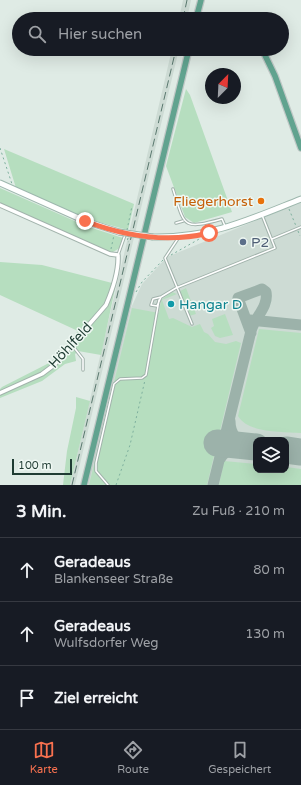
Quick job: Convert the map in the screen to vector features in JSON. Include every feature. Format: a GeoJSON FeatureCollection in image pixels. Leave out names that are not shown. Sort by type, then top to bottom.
{"type":"FeatureCollection","features":[{"type":"Feature","properties":{"kind":"main road"},"geometry":{"type":"LineString","coordinates":[[199,12],[201,0]]}},
{"type":"Feature","properties":{"kind":"main road"},"geometry":{"type":"LineString","coordinates":[[84,485],[187,56]]}},
{"type":"Feature","properties":{"kind":"main road"},"geometry":{"type":"LineString","coordinates":[[265,56],[275,76],[301,148]]}},
{"type":"Feature","properties":{"kind":"street"},"geometry":{"type":"LineString","coordinates":[[0,184],[85,221],[117,233],[153,237],[179,237],[205,234],[262,215],[301,199]]}},
{"type":"Feature","properties":{"kind":"street"},"geometry":{"type":"LineString","coordinates":[[0,205],[110,254],[118,255]]}},
{"type":"Feature","properties":{"kind":"street","name":"Höhlfeld"},"geometry":{"type":"LineString","coordinates":[[0,393],[42,374],[54,365],[106,305],[118,262],[118,255]]}},
{"type":"Feature","properties":{"kind":"lane"},"geometry":{"type":"LineString","coordinates":[[173,189],[184,221],[189,225],[222,219],[226,228]]}},
{"type":"Feature","properties":{"kind":"lane"},"geometry":{"type":"LineString","coordinates":[[161,297],[157,306],[151,306],[153,299],[161,297],[176,288],[276,248],[262,215]]}},
{"type":"Feature","properties":{"kind":"lane"},"geometry":{"type":"LineString","coordinates":[[176,223],[184,221]]}},
{"type":"Feature","properties":{"kind":"lane"},"geometry":{"type":"LineString","coordinates":[[272,239],[301,227]]}},
{"type":"Feature","properties":{"kind":"lane"},"geometry":{"type":"LineString","coordinates":[[118,255],[126,232]]}},
{"type":"Feature","properties":{"kind":"lane"},"geometry":{"type":"LineString","coordinates":[[179,237],[179,240],[167,253],[165,258],[192,324]]}},
{"type":"Feature","properties":{"kind":"lane"},"geometry":{"type":"LineString","coordinates":[[108,485],[96,471],[96,463],[114,384],[120,379],[142,378],[146,375],[159,300]]}},
{"type":"Feature","properties":{"kind":"lane"},"geometry":{"type":"LineString","coordinates":[[72,344],[83,359],[83,370]]}},
{"type":"Feature","properties":{"kind":"path"},"geometry":{"type":"LineString","coordinates":[[0,148],[12,188]]}},
{"type":"Feature","properties":{"kind":"path"},"geometry":{"type":"LineString","coordinates":[[287,204],[300,236]]}},
{"type":"Feature","properties":{"kind":"path"},"geometry":{"type":"LineString","coordinates":[[126,232],[132,206]]}},
{"type":"Feature","properties":{"kind":"path"},"geometry":{"type":"LineString","coordinates":[[110,254],[117,233]]}},
{"type":"Feature","properties":{"kind":"path"},"geometry":{"type":"LineString","coordinates":[[142,282],[165,258],[202,237]]}},
{"type":"Feature","properties":{"kind":"path"},"geometry":{"type":"LineString","coordinates":[[116,485],[136,424],[146,375]]}},
{"type":"Feature","properties":{"kind":"shaded area"},"geometry":{"type":"Polygon","coordinates":[[[183,0],[191,0],[188,12],[180,12],[183,0]]]}},
{"type":"Feature","properties":{"kind":"shaded area"},"geometry":{"type":"Polygon","coordinates":[[[170,56],[177,56],[75,485],[70,485],[170,56]]]}},
{"type":"Feature","properties":{"kind":"shaded area"},"geometry":{"type":"Polygon","coordinates":[[[301,202],[301,485],[87,485],[131,308],[142,284],[167,257],[301,202]]]}},
{"type":"Feature","properties":{"kind":"green space"},"geometry":{"type":"Polygon","coordinates":[[[186,89],[190,95],[232,212],[194,223],[185,217],[166,166],[186,89]]]}},
{"type":"Feature","properties":{"kind":"green space"},"geometry":{"type":"Polygon","coordinates":[[[4,149],[134,204],[128,230],[84,218],[16,188],[4,149]]]}},
{"type":"Feature","properties":{"kind":"green space"},"geometry":{"type":"Polygon","coordinates":[[[0,188],[86,226],[123,238],[120,248],[111,253],[0,203],[0,188]]]}},
{"type":"Feature","properties":{"kind":"green space"},"geometry":{"type":"Polygon","coordinates":[[[0,262],[42,265],[116,284],[101,355],[78,351],[75,354],[76,361],[65,364],[42,381],[0,398],[0,389],[2,387],[51,362],[78,331],[0,295],[0,262]]]}},
{"type":"Feature","properties":{"kind":"green space"},"geometry":{"type":"Polygon","coordinates":[[[186,288],[196,314],[189,316],[180,291],[186,288]]]}},
{"type":"Feature","properties":{"kind":"green space"},"geometry":{"type":"Polygon","coordinates":[[[172,292],[177,294],[162,300],[169,319],[173,318],[192,327],[200,324],[204,332],[208,334],[215,342],[226,344],[236,341],[241,343],[207,485],[89,485],[132,308],[159,313],[161,300],[172,292]]]}},
{"type":"Feature","properties":{"kind":"green space"},"geometry":{"type":"Polygon","coordinates":[[[225,314],[233,335],[220,338],[215,336],[211,328],[214,326],[212,319],[225,314]]]}},
{"type":"Feature","properties":{"kind":"green space"},"geometry":{"type":"Polygon","coordinates":[[[259,329],[301,333],[301,433],[258,429],[243,422],[238,416],[259,329]]]}},
{"type":"Feature","properties":{"kind":"green space"},"geometry":{"type":"Polygon","coordinates":[[[76,397],[90,401],[70,485],[63,485],[67,451],[76,408],[76,397]]]}},
{"type":"Feature","properties":{"kind":"green space"},"geometry":{"type":"Polygon","coordinates":[[[224,461],[253,464],[253,473],[289,473],[289,467],[301,469],[301,485],[219,485],[224,461]]]}},
{"type":"Feature","properties":{"kind":"taxiway"},"geometry":{"type":"LineString","coordinates":[[213,485],[251,331],[265,303],[266,292],[262,289],[238,298],[251,333]]}},
{"type":"Feature","properties":{"kind":"taxiway"},"geometry":{"type":"LineString","coordinates":[[250,320],[301,325]]}},
{"type":"Feature","properties":{"kind":"taxiway"},"geometry":{"type":"LineString","coordinates":[[230,421],[231,429],[235,436],[241,442],[249,446]]}},
{"type":"Feature","properties":{"kind":"taxiway"},"geometry":{"type":"LineString","coordinates":[[220,459],[226,452],[234,448],[252,447]]}},
{"type":"Feature","properties":{"kind":"runway"},"geometry":{"type":"LineString","coordinates":[[217,443],[253,447]]}},
{"type":"Feature","properties":{"kind":"runway"},"geometry":{"type":"LineString","coordinates":[[289,450],[301,452]]}},
{"type":"Feature","properties":{"kind":"railway"},"geometry":{"type":"LineString","coordinates":[[184,12],[187,0]]}},
{"type":"Feature","properties":{"kind":"railway"},"geometry":{"type":"LineString","coordinates":[[72,485],[174,56]]}},
{"type":"Feature","properties":{"kind":"place","name":"Fliegerhorst"},"geometry":{"type":"Point","coordinates":[261,201]}},
{"type":"Feature","properties":{"kind":"place","name":"P2"},"geometry":{"type":"Point","coordinates":[243,242]}},
{"type":"Feature","properties":{"kind":"place","name":"Hangar D"},"geometry":{"type":"Point","coordinates":[171,304]}},
{"type":"Feature","properties":{"kind":"route"},"geometry":{"type":"LineString","coordinates":[[85,221],[105,229],[153,237],[179,237],[209,233]]}}]}
